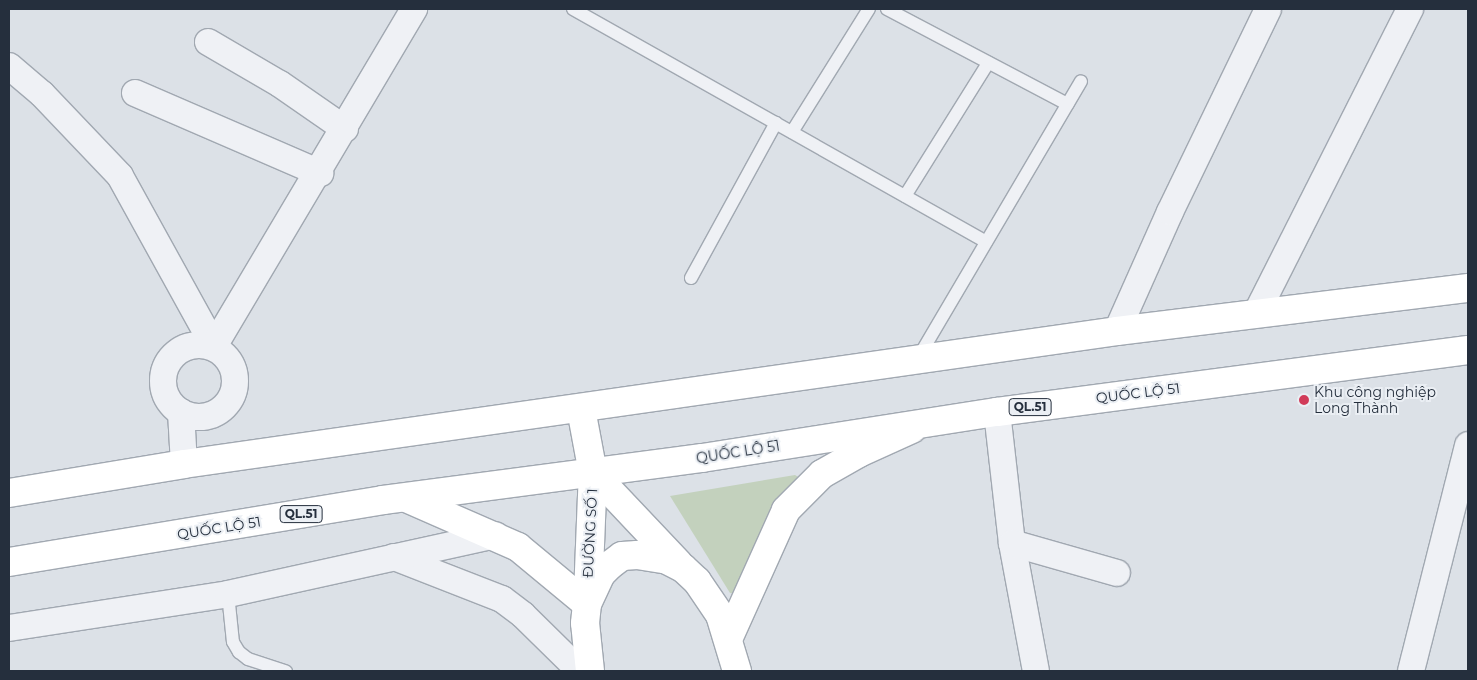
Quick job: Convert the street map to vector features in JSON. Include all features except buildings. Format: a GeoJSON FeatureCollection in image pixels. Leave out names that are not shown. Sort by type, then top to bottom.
{"type":"FeatureCollection","features":[{"type":"Feature","properties":{"kind":"main road"},"geometry":{"type":"LineString","coordinates":[[9,493],[184,464],[581,409],[1117,331],[1468,288]]}},
{"type":"Feature","properties":{"kind":"main road","name":"QUỐC LỘ 51"},"geometry":{"type":"LineString","coordinates":[[9,562],[406,498],[593,474],[997,412],[1468,350]]}},
{"type":"Feature","properties":{"kind":"main road"},"geometry":{"type":"LineString","coordinates":[[581,409],[593,474]]}},
{"type":"Feature","properties":{"kind":"main road"},"geometry":{"type":"LineString","coordinates":[[729,638],[786,510],[822,474],[859,453],[927,423]]}},
{"type":"Feature","properties":{"kind":"main road","name":"ĐƯỜNG SỐ 1"},"geometry":{"type":"LineString","coordinates":[[593,474],[709,597],[729,638],[737,671]]}},
{"type":"Feature","properties":{"kind":"main road","name":"ĐƯỜNG SỐ 1"},"geometry":{"type":"LineString","coordinates":[[590,671],[585,623],[593,474]]}},
{"type":"Feature","properties":{"kind":"main road"},"geometry":{"type":"LineString","coordinates":[[406,498],[496,535],[541,563],[587,604],[601,574],[622,556],[650,556],[683,568]]}},
{"type":"Feature","properties":{"kind":"street"},"geometry":{"type":"LineString","coordinates":[[214,346],[320,173],[414,9]]}},
{"type":"Feature","properties":{"kind":"street"},"geometry":{"type":"LineString","coordinates":[[1117,331],[1170,212],[1268,9]]}},
{"type":"Feature","properties":{"kind":"street"},"geometry":{"type":"LineString","coordinates":[[1256,314],[1410,9]]}},
{"type":"Feature","properties":{"kind":"street"},"geometry":{"type":"LineString","coordinates":[[208,42],[280,84],[345,129]]}},
{"type":"Feature","properties":{"kind":"street"},"geometry":{"type":"LineString","coordinates":[[9,66],[42,94],[120,176],[214,346],[224,353],[236,374],[232,398],[215,414],[204,417],[181,412],[166,396],[164,373],[168,362],[185,347],[195,344],[214,346]]}},
{"type":"Feature","properties":{"kind":"street"},"geometry":{"type":"LineString","coordinates":[[134,93],[320,173]]}},
{"type":"Feature","properties":{"kind":"street"},"geometry":{"type":"LineString","coordinates":[[181,412],[184,464]]}},
{"type":"Feature","properties":{"kind":"street"},"geometry":{"type":"LineString","coordinates":[[997,412],[1012,543],[1036,671]]}},
{"type":"Feature","properties":{"kind":"street"},"geometry":{"type":"LineString","coordinates":[[1411,671],[1468,445]]}},
{"type":"Feature","properties":{"kind":"street"},"geometry":{"type":"LineString","coordinates":[[9,628],[228,594],[496,535]]}},
{"type":"Feature","properties":{"kind":"street"},"geometry":{"type":"LineString","coordinates":[[1012,543],[1117,573]]}},
{"type":"Feature","properties":{"kind":"street"},"geometry":{"type":"LineString","coordinates":[[393,557],[502,599],[523,615],[580,671]]}},
{"type":"Feature","properties":{"kind":"lane"},"geometry":{"type":"LineString","coordinates":[[573,9],[986,242]]}},
{"type":"Feature","properties":{"kind":"lane"},"geometry":{"type":"LineString","coordinates":[[792,132],[869,9]]}},
{"type":"Feature","properties":{"kind":"lane"},"geometry":{"type":"LineString","coordinates":[[887,9],[1067,104]]}},
{"type":"Feature","properties":{"kind":"lane"},"geometry":{"type":"LineString","coordinates":[[905,196],[988,63]]}},
{"type":"Feature","properties":{"kind":"lane"},"geometry":{"type":"LineString","coordinates":[[917,360],[1081,81]]}},
{"type":"Feature","properties":{"kind":"lane"},"geometry":{"type":"LineString","coordinates":[[691,278],[776,123]]}},
{"type":"Feature","properties":{"kind":"lane"},"geometry":{"type":"LineString","coordinates":[[228,594],[233,642],[239,652],[248,659],[286,671]]}},
{"type":"Feature","properties":{"kind":"green space"},"geometry":{"type":"Polygon","coordinates":[[[795,475],[800,478],[736,594],[730,593],[670,496],[795,475]]]}},
{"type":"Feature","properties":{"kind":"place","name":"Khu công nghiệp Long Thành"},"geometry":{"type":"Point","coordinates":[1304,400]}}]}
